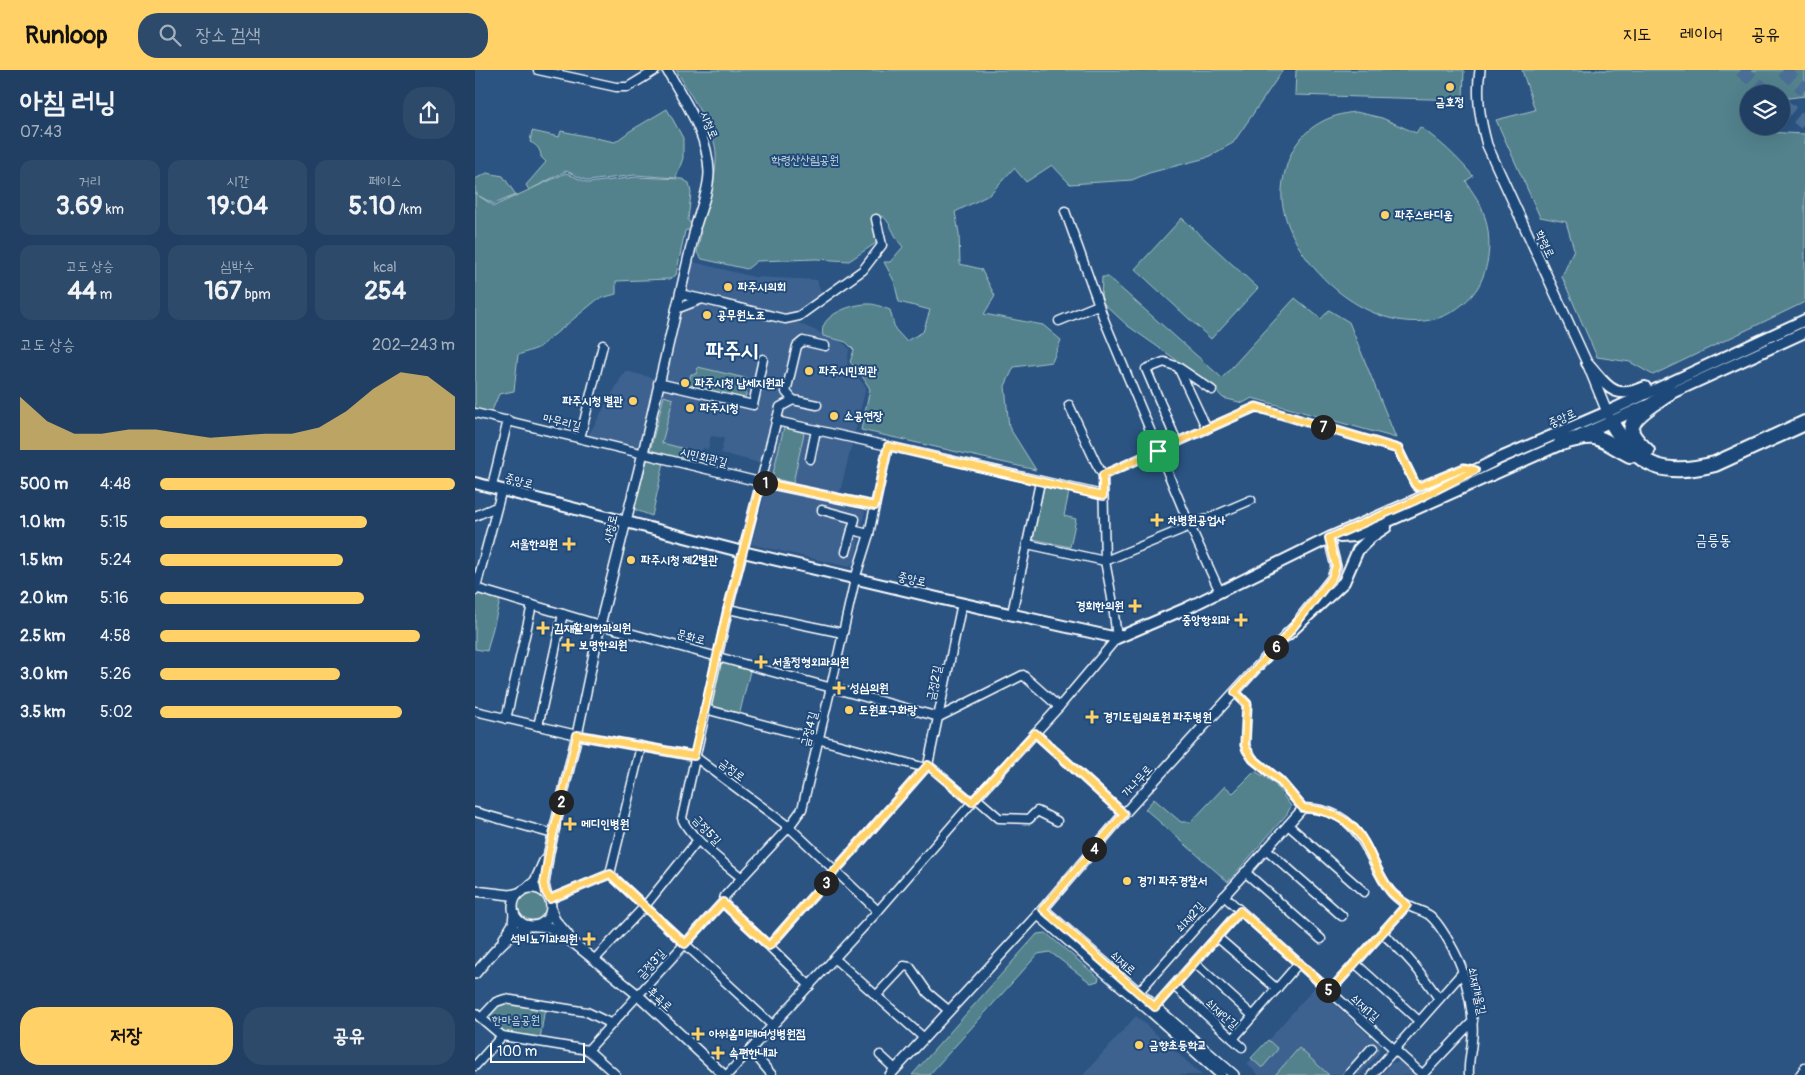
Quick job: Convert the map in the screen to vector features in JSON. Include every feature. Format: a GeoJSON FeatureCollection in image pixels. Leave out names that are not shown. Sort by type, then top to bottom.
{"type":"FeatureCollection","features":[{"type":"Feature","properties":{"kind":"highway"},"geometry":{"type":"LineString","coordinates":[[1645,456],[1633,434],[1632,422],[1668,394]]}},
{"type":"Feature","properties":{"kind":"highway"},"geometry":{"type":"LineString","coordinates":[[1561,443],[1587,436],[1598,436],[1626,453],[1659,457],[1681,463],[1703,460],[1805,416]]}},
{"type":"Feature","properties":{"kind":"highway"},"geometry":{"type":"LineString","coordinates":[[1609,417],[1645,456],[1667,469],[1678,470],[1700,468],[1715,464],[1805,424]]}},
{"type":"Feature","properties":{"kind":"main road","name":"중앙로"},"geometry":{"type":"LineString","coordinates":[[1329,538],[1355,536],[1561,443],[1736,351],[1805,320]]}},
{"type":"Feature","properties":{"kind":"main road","name":"중앙로"},"geometry":{"type":"LineString","coordinates":[[475,483],[743,552],[1117,638],[1220,592],[1329,538],[1414,501],[1475,470],[1668,394],[1805,332]]}},
{"type":"Feature","properties":{"kind":"main road"},"geometry":{"type":"LineString","coordinates":[[1587,363],[1611,389],[1619,393],[1636,391],[1721,353],[1736,351]]}},
{"type":"Feature","properties":{"kind":"main road"},"geometry":{"type":"LineString","coordinates":[[1287,635],[1344,582],[1358,550],[1371,536],[1426,504]]}},
{"type":"Feature","properties":{"kind":"street"},"geometry":{"type":"LineString","coordinates":[[538,70],[616,87],[627,87],[656,70]]}},
{"type":"Feature","properties":{"kind":"street","name":"시청로"},"geometry":{"type":"LineString","coordinates":[[549,852],[577,735],[600,625],[709,174],[708,158],[700,129],[667,70]]}},
{"type":"Feature","properties":{"kind":"street","name":"학령로"},"geometry":{"type":"LineString","coordinates":[[1480,70],[1478,110],[1487,145],[1587,363],[1609,417]]}},
{"type":"Feature","properties":{"kind":"street"},"geometry":{"type":"LineString","coordinates":[[1065,210],[1098,304],[1158,451],[1220,592]]}},
{"type":"Feature","properties":{"kind":"street"},"geometry":{"type":"LineString","coordinates":[[680,294],[785,319],[799,316],[863,270],[882,244],[875,219]]}},
{"type":"Feature","properties":{"kind":"street"},"geometry":{"type":"LineString","coordinates":[[676,309],[702,299]]}},
{"type":"Feature","properties":{"kind":"street"},"geometry":{"type":"LineString","coordinates":[[1059,320],[1098,304]]}},
{"type":"Feature","properties":{"kind":"street"},"geometry":{"type":"LineString","coordinates":[[817,405],[793,400],[786,392],[797,346],[803,341],[825,346]]}},
{"type":"Feature","properties":{"kind":"street"},"geometry":{"type":"LineString","coordinates":[[580,438],[603,345]]}},
{"type":"Feature","properties":{"kind":"street"},"geometry":{"type":"LineString","coordinates":[[658,383],[753,405],[763,359]]}},
{"type":"Feature","properties":{"kind":"street"},"geometry":{"type":"LineString","coordinates":[[1177,442],[1146,369],[1164,362],[1178,367],[1212,390]]}},
{"type":"Feature","properties":{"kind":"street"},"geometry":{"type":"LineString","coordinates":[[1178,367],[1207,429]]}},
{"type":"Feature","properties":{"kind":"street"},"geometry":{"type":"LineString","coordinates":[[793,400],[779,407],[776,420],[1103,496]]}},
{"type":"Feature","properties":{"kind":"street"},"geometry":{"type":"LineString","coordinates":[[726,1075],[878,911],[974,800],[1059,707],[1117,638],[1105,561],[1106,528],[1103,475],[1069,405]]}},
{"type":"Feature","properties":{"kind":"street"},"geometry":{"type":"LineString","coordinates":[[1103,475],[1256,407],[1398,449],[1418,487],[1464,468],[1475,470]]}},
{"type":"Feature","properties":{"kind":"street","name":"마무리길"},"geometry":{"type":"LineString","coordinates":[[475,413],[643,453]]}},
{"type":"Feature","properties":{"kind":"street"},"geometry":{"type":"LineString","coordinates":[[475,589],[496,507],[497,488],[509,420]]}},
{"type":"Feature","properties":{"kind":"street","name":"금정5길"},"geometry":{"type":"LineString","coordinates":[[742,878],[697,840],[682,818],[694,756],[728,608],[776,420]]}},
{"type":"Feature","properties":{"kind":"street"},"geometry":{"type":"LineString","coordinates":[[810,459],[816,430]]}},
{"type":"Feature","properties":{"kind":"street","name":"금정4길"},"geometry":{"type":"LineString","coordinates":[[789,827],[802,809],[855,579],[869,534],[888,446]]}},
{"type":"Feature","properties":{"kind":"street","name":"시민회관길"},"geometry":{"type":"LineString","coordinates":[[643,453],[761,482],[875,506]]}},
{"type":"Feature","properties":{"kind":"street"},"geometry":{"type":"LineString","coordinates":[[1012,613],[1040,482]]}},
{"type":"Feature","properties":{"kind":"street"},"geometry":{"type":"LineString","coordinates":[[1027,544],[1105,561],[1251,500]]}},
{"type":"Feature","properties":{"kind":"street"},"geometry":{"type":"LineString","coordinates":[[475,516],[496,507]]}},
{"type":"Feature","properties":{"kind":"street"},"geometry":{"type":"LineString","coordinates":[[822,510],[855,519],[846,552]]}},
{"type":"Feature","properties":{"kind":"street"},"geometry":{"type":"LineString","coordinates":[[852,530],[869,534]]}},
{"type":"Feature","properties":{"kind":"street","name":"가나무로"},"geometry":{"type":"LineString","coordinates":[[893,1072],[1040,912],[1124,814],[1287,635],[1332,578],[1336,566],[1329,538]]}},
{"type":"Feature","properties":{"kind":"street","name":"문화로"},"geometry":{"type":"LineString","coordinates":[[475,589],[939,717]]}},
{"type":"Feature","properties":{"kind":"street","name":"금정2길"},"geometry":{"type":"LineString","coordinates":[[769,946],[927,766],[962,603]]}},
{"type":"Feature","properties":{"kind":"street"},"geometry":{"type":"LineString","coordinates":[[506,719],[532,604]]}},
{"type":"Feature","properties":{"kind":"street"},"geometry":{"type":"LineString","coordinates":[[728,608],[843,634]]}},
{"type":"Feature","properties":{"kind":"street"},"geometry":{"type":"LineString","coordinates":[[538,726],[563,614]]}},
{"type":"Feature","properties":{"kind":"street"},"geometry":{"type":"LineString","coordinates":[[939,717],[1023,675],[1059,707]]}},
{"type":"Feature","properties":{"kind":"street"},"geometry":{"type":"LineString","coordinates":[[1235,692],[1247,704],[1245,745],[1247,750],[1253,759],[1280,781],[1303,808]]}},
{"type":"Feature","properties":{"kind":"street"},"geometry":{"type":"LineString","coordinates":[[705,709],[818,740],[927,766],[999,818],[1029,819],[1037,811],[1057,821]]}},
{"type":"Feature","properties":{"kind":"street","name":"금정로"},"geometry":{"type":"LineString","coordinates":[[475,712],[577,735],[694,756],[789,827],[878,911]]}},
{"type":"Feature","properties":{"kind":"street"},"geometry":{"type":"LineString","coordinates":[[1035,733],[1124,814]]}},
{"type":"Feature","properties":{"kind":"street"},"geometry":{"type":"LineString","coordinates":[[610,874],[641,746]]}},
{"type":"Feature","properties":{"kind":"street","name":"쇠재2길"},"geometry":{"type":"LineString","coordinates":[[1136,995],[1303,808]]}},
{"type":"Feature","properties":{"kind":"street","name":"쇠재개울길"},"geometry":{"type":"LineString","coordinates":[[1303,808],[1315,808],[1348,822],[1363,839],[1380,874],[1392,893],[1407,905],[1429,915],[1437,923],[1463,972],[1473,1021],[1473,1041],[1468,1062],[1469,1075]]}},
{"type":"Feature","properties":{"kind":"street"},"geometry":{"type":"LineString","coordinates":[[475,812],[553,834]]}},
{"type":"Feature","properties":{"kind":"street"},"geometry":{"type":"LineString","coordinates":[[1288,825],[1363,892]]}},
{"type":"Feature","properties":{"kind":"street","name":"금정3길"},"geometry":{"type":"LineString","coordinates":[[588,1050],[789,827]]}},
{"type":"Feature","properties":{"kind":"street"},"geometry":{"type":"LineString","coordinates":[[594,960],[645,906],[697,840]]}},
{"type":"Feature","properties":{"kind":"street"},"geometry":{"type":"LineString","coordinates":[[1266,849],[1342,916]]}},
{"type":"Feature","properties":{"kind":"street"},"geometry":{"type":"LineString","coordinates":[[475,891],[488,894],[510,895],[528,888],[535,881],[549,852]]}},
{"type":"Feature","properties":{"kind":"street"},"geometry":{"type":"LineString","coordinates":[[549,852],[544,884],[551,910],[555,920],[576,945]]}},
{"type":"Feature","properties":{"kind":"street"},"geometry":{"type":"LineString","coordinates":[[1245,872],[1321,939]]}},
{"type":"Feature","properties":{"kind":"street"},"geometry":{"type":"LineString","coordinates":[[548,896],[610,874]]}},
{"type":"Feature","properties":{"kind":"street"},"geometry":{"type":"LineString","coordinates":[[610,874],[773,1026]]}},
{"type":"Feature","properties":{"kind":"street"},"geometry":{"type":"LineString","coordinates":[[528,888],[538,888],[548,896]]}},
{"type":"Feature","properties":{"kind":"street"},"geometry":{"type":"LineString","coordinates":[[495,952],[513,924],[513,902],[518,893]]}},
{"type":"Feature","properties":{"kind":"street"},"geometry":{"type":"LineString","coordinates":[[488,894],[507,904],[518,920],[532,926],[549,927],[576,945]]}},
{"type":"Feature","properties":{"kind":"street"},"geometry":{"type":"LineString","coordinates":[[1224,896],[1299,963]]}},
{"type":"Feature","properties":{"kind":"street"},"geometry":{"type":"LineString","coordinates":[[723,902],[810,986]]}},
{"type":"Feature","properties":{"kind":"street"},"geometry":{"type":"LineString","coordinates":[[1330,991],[1407,905]]}},
{"type":"Feature","properties":{"kind":"street"},"geometry":{"type":"LineString","coordinates":[[475,974],[520,929],[546,920],[551,910]]}},
{"type":"Feature","properties":{"kind":"street"},"geometry":{"type":"LineString","coordinates":[[1153,1009],[1240,911]]}},
{"type":"Feature","properties":{"kind":"street"},"geometry":{"type":"LineString","coordinates":[[1040,912],[1136,995],[1234,1075]]}},
{"type":"Feature","properties":{"kind":"street"},"geometry":{"type":"LineString","coordinates":[[1382,933],[1417,967],[1439,999]]}},
{"type":"Feature","properties":{"kind":"street"},"geometry":{"type":"LineString","coordinates":[[1217,937],[1277,989]]}},
{"type":"Feature","properties":{"kind":"street","name":"후곡로"},"geometry":{"type":"LineString","coordinates":[[576,945],[638,995],[726,1075]]}},
{"type":"Feature","properties":{"kind":"street"},"geometry":{"type":"LineString","coordinates":[[835,959],[924,1038]]}},
{"type":"Feature","properties":{"kind":"street","name":"쇠재안길"},"geometry":{"type":"LineString","coordinates":[[1195,962],[1253,1016]]}},
{"type":"Feature","properties":{"kind":"street"},"geometry":{"type":"LineString","coordinates":[[1355,962],[1419,1021]]}},
{"type":"Feature","properties":{"kind":"street","name":"쇠재안길"},"geometry":{"type":"LineString","coordinates":[[1174,986],[1233,1039],[1299,963]]}},
{"type":"Feature","properties":{"kind":"street","name":"쇠재1길"},"geometry":{"type":"LineString","coordinates":[[1299,963],[1422,1075]]}},
{"type":"Feature","properties":{"kind":"street"},"geometry":{"type":"LineString","coordinates":[[876,996],[904,966],[910,967],[928,993],[947,1009]]}},
{"type":"Feature","properties":{"kind":"street"},"geometry":{"type":"LineString","coordinates":[[1372,1075],[1463,972]]}},
{"type":"Feature","properties":{"kind":"street"},"geometry":{"type":"LineString","coordinates":[[612,1024],[587,1012],[505,999],[496,1002],[478,1016],[503,1036],[588,1050],[616,1075]]}},
{"type":"Feature","properties":{"kind":"street"},"geometry":{"type":"LineString","coordinates":[[1153,1009],[1221,1075]]}},
{"type":"Feature","properties":{"kind":"street"},"geometry":{"type":"LineString","coordinates":[[1422,1075],[1473,1021]]}},
{"type":"Feature","properties":{"kind":"street"},"geometry":{"type":"LineString","coordinates":[[475,1066],[503,1036]]}},
{"type":"Feature","properties":{"kind":"street"},"geometry":{"type":"LineString","coordinates":[[1233,1039],[1242,1048]]}},
{"type":"Feature","properties":{"kind":"street"},"geometry":{"type":"LineString","coordinates":[[1349,1075],[1372,1048]]}},
{"type":"Feature","properties":{"kind":"street"},"geometry":{"type":"LineString","coordinates":[[751,1050],[772,1075]]}},
{"type":"Feature","properties":{"kind":"street"},"geometry":{"type":"LineString","coordinates":[[880,1055],[893,1072]]}},
{"type":"Feature","properties":{"kind":"street"},"geometry":{"type":"LineString","coordinates":[[1800,1075],[1805,1068]]}},
{"type":"Feature","properties":{"kind":"shaded area"},"geometry":{"type":"Polygon","coordinates":[[[693,262],[754,277],[817,280],[822,296],[801,311],[787,315],[687,293],[693,262]]]}},
{"type":"Feature","properties":{"kind":"shaded area","name":"파주시청"},"geometry":{"type":"Polygon","coordinates":[[[703,303],[796,322],[845,344],[849,349],[847,366],[866,387],[839,496],[765,479],[768,465],[721,453],[724,438],[711,436],[708,449],[703,448],[702,452],[694,450],[685,459],[588,436],[625,371],[666,381],[682,312],[703,303]]]}},
{"type":"Feature","properties":{"kind":"shaded area"},"geometry":{"type":"Polygon","coordinates":[[[767,486],[865,511],[854,563],[849,567],[751,544],[767,486]]]}},
{"type":"Feature","properties":{"kind":"shaded area"},"geometry":{"type":"Polygon","coordinates":[[[1315,987],[1380,1045],[1379,1053],[1360,1075],[1259,1075],[1247,1064],[1315,987]]]}},
{"type":"Feature","properties":{"kind":"shaded area","name":"금향초등학교"},"geometry":{"type":"Polygon","coordinates":[[[1136,1016],[1202,1075],[1083,1075],[1136,1016]]]}},
{"type":"Feature","properties":{"kind":"shaded area"},"geometry":{"type":"Polygon","coordinates":[[[1400,1061],[1417,1075],[1382,1075],[1392,1063],[1400,1061]]]}},
{"type":"Feature","properties":{"kind":"green space","name":"학령산산림공원"},"geometry":{"type":"Polygon","coordinates":[[[676,70],[1283,70],[1233,143],[1206,158],[1149,173],[1132,180],[1070,184],[1052,165],[1026,182],[1014,168],[989,195],[955,212],[959,233],[960,264],[981,269],[995,296],[984,314],[1043,325],[1061,340],[1052,362],[1014,367],[1005,386],[1009,427],[1036,470],[861,430],[870,389],[861,374],[850,362],[854,350],[846,342],[823,336],[826,322],[831,316],[847,308],[863,304],[875,305],[890,310],[895,329],[906,341],[923,332],[930,310],[899,302],[894,281],[884,262],[890,262],[903,247],[883,216],[873,221],[876,243],[849,261],[816,259],[757,261],[747,269],[702,259],[697,253],[701,233],[687,230],[685,231],[676,275],[670,279],[616,281],[616,294],[598,299],[538,348],[518,355],[514,391],[499,394],[491,413],[475,409],[475,193],[478,195],[475,191],[475,179],[487,173],[503,176],[516,195],[494,204],[479,196],[494,206],[566,173],[588,183],[636,177],[682,179],[689,183],[691,193],[688,220],[689,222],[701,225],[713,184],[716,150],[707,125],[676,70]]]}},
{"type":"Feature","properties":{"kind":"green space"},"geometry":{"type":"Polygon","coordinates":[[[1296,70],[1464,70],[1463,100],[1295,95],[1296,70]]]}},
{"type":"Feature","properties":{"kind":"green space"},"geometry":{"type":"Polygon","coordinates":[[[1522,70],[1805,70],[1805,96],[1790,98],[1790,85],[1740,85],[1740,135],[1805,134],[1805,302],[1653,375],[1630,362],[1597,357],[1562,277],[1574,249],[1566,222],[1540,217],[1496,120],[1535,110],[1522,70]]]}},
{"type":"Feature","properties":{"kind":"green space"},"geometry":{"type":"Polygon","coordinates":[[[667,109],[683,138],[683,158],[676,178],[635,175],[588,181],[566,171],[529,190],[526,185],[546,162],[541,157],[538,148],[530,142],[532,131],[559,137],[561,131],[615,142],[667,109]]]}},
{"type":"Feature","properties":{"kind":"green space","name":"파주스타디움"},"geometry":{"type":"Polygon","coordinates":[[[1356,112],[1382,118],[1416,133],[1420,127],[1461,162],[1473,176],[1466,181],[1480,204],[1486,220],[1489,250],[1486,269],[1475,292],[1454,311],[1444,316],[1418,321],[1391,319],[1365,309],[1340,293],[1318,273],[1301,250],[1288,225],[1282,200],[1282,188],[1287,164],[1297,143],[1303,135],[1319,123],[1346,113],[1356,112]]]}},
{"type":"Feature","properties":{"kind":"green space"},"geometry":{"type":"Polygon","coordinates":[[[1182,218],[1258,288],[1211,339],[1135,269],[1182,218]]]}},
{"type":"Feature","properties":{"kind":"green space"},"geometry":{"type":"Polygon","coordinates":[[[1102,277],[1108,277],[1222,378],[1295,298],[1321,319],[1329,310],[1349,322],[1396,438],[1252,398],[1243,403],[1223,398],[1208,382],[1128,326],[1101,301],[1102,277]]]}},
{"type":"Feature","properties":{"kind":"green space"},"geometry":{"type":"Polygon","coordinates":[[[698,367],[749,379],[745,398],[741,400],[688,388],[691,374],[696,374],[698,367]]]}},
{"type":"Feature","properties":{"kind":"green space"},"geometry":{"type":"Polygon","coordinates":[[[664,396],[673,399],[662,443],[689,450],[686,460],[650,451],[664,396]]]}},
{"type":"Feature","properties":{"kind":"green space"},"geometry":{"type":"Polygon","coordinates":[[[784,427],[804,433],[793,483],[772,478],[784,427]]]}},
{"type":"Feature","properties":{"kind":"green space"},"geometry":{"type":"Polygon","coordinates":[[[648,457],[664,462],[652,516],[636,510],[635,506],[648,457]]]}},
{"type":"Feature","properties":{"kind":"green space"},"geometry":{"type":"Polygon","coordinates":[[[1044,487],[1069,492],[1064,516],[1076,519],[1070,547],[1033,539],[1044,487]]]}},
{"type":"Feature","properties":{"kind":"green space"},"geometry":{"type":"Polygon","coordinates":[[[477,591],[501,597],[487,651],[475,649],[475,598],[477,591]]]}},
{"type":"Feature","properties":{"kind":"green space"},"geometry":{"type":"Polygon","coordinates":[[[719,659],[751,667],[739,716],[707,708],[719,659]]]}},
{"type":"Feature","properties":{"kind":"green space"},"geometry":{"type":"Polygon","coordinates":[[[1255,771],[1274,783],[1291,806],[1287,814],[1228,882],[1145,809],[1154,799],[1181,822],[1191,822],[1225,786],[1233,793],[1255,771]]]}},
{"type":"Feature","properties":{"kind":"green space"},"geometry":{"type":"Polygon","coordinates":[[[532,892],[542,896],[546,906],[542,916],[532,920],[522,916],[518,906],[522,896],[532,892]]]}},
{"type":"Feature","properties":{"kind":"green space"},"geometry":{"type":"Polygon","coordinates":[[[1046,933],[1099,978],[1098,981],[1091,983],[1050,952],[1038,954],[929,1075],[912,1075],[1037,934],[1046,933]]]}},
{"type":"Feature","properties":{"kind":"green space","name":"한마음공원"},"geometry":{"type":"Polygon","coordinates":[[[504,1002],[545,1008],[540,1039],[504,1034],[485,1017],[497,1004],[504,1002]]]}},
{"type":"Feature","properties":{"kind":"green space"},"geometry":{"type":"Polygon","coordinates":[[[1268,1040],[1278,1049],[1262,1068],[1251,1058],[1268,1040]]]}},
{"type":"Feature","properties":{"kind":"green space"},"geometry":{"type":"Polygon","coordinates":[[[1299,1048],[1329,1075],[1275,1075],[1299,1048]]]}},
{"type":"Feature","properties":{"kind":"tunnel"},"geometry":{"type":"LineString","coordinates":[[1741,70],[1758,85]]}},
{"type":"Feature","properties":{"kind":"tunnel"},"geometry":{"type":"LineString","coordinates":[[1783,70],[1805,90]]}},
{"type":"Feature","properties":{"kind":"tunnel"},"geometry":{"type":"LineString","coordinates":[[1790,111],[1805,123]]}},
{"type":"Feature","properties":{"kind":"place","name":"금호정"},"geometry":{"type":"Point","coordinates":[1450,87]}},
{"type":"Feature","properties":{"kind":"place","name":"파주스타디움"},"geometry":{"type":"Point","coordinates":[1385,215]}},
{"type":"Feature","properties":{"kind":"place","name":"파주시의회"},"geometry":{"type":"Point","coordinates":[728,287]}},
{"type":"Feature","properties":{"kind":"place","name":"공무원노조"},"geometry":{"type":"Point","coordinates":[707,315]}},
{"type":"Feature","properties":{"kind":"place","name":"파주시민회관"},"geometry":{"type":"Point","coordinates":[809,371]}},
{"type":"Feature","properties":{"kind":"place","name":"파주시청 납세지원과"},"geometry":{"type":"Point","coordinates":[685,383]}},
{"type":"Feature","properties":{"kind":"place","name":"파주시청 별관"},"geometry":{"type":"Point","coordinates":[633,401]}},
{"type":"Feature","properties":{"kind":"place","name":"파주시청"},"geometry":{"type":"Point","coordinates":[690,408]}},
{"type":"Feature","properties":{"kind":"place","name":"소공연장"},"geometry":{"type":"Point","coordinates":[834,416]}},
{"type":"Feature","properties":{"kind":"place","name":"차병원공업사"},"geometry":{"type":"Point","coordinates":[1157,520]}},
{"type":"Feature","properties":{"kind":"place","name":"서울한의원"},"geometry":{"type":"Point","coordinates":[569,544]}},
{"type":"Feature","properties":{"kind":"place","name":"파주시청 제2별관"},"geometry":{"type":"Point","coordinates":[631,560]}},
{"type":"Feature","properties":{"kind":"place","name":"경희한의원"},"geometry":{"type":"Point","coordinates":[1135,606]}},
{"type":"Feature","properties":{"kind":"place","name":"중앙항외과"},"geometry":{"type":"Point","coordinates":[1241,620]}},
{"type":"Feature","properties":{"kind":"place","name":"김재활의학과의원"},"geometry":{"type":"Point","coordinates":[543,628]}},
{"type":"Feature","properties":{"kind":"place","name":"보명한의원"},"geometry":{"type":"Point","coordinates":[568,645]}},
{"type":"Feature","properties":{"kind":"place","name":"서울정형외과의원"},"geometry":{"type":"Point","coordinates":[761,662]}},
{"type":"Feature","properties":{"kind":"place","name":"성심의원"},"geometry":{"type":"Point","coordinates":[839,688]}},
{"type":"Feature","properties":{"kind":"place","name":"도원표구화랑"},"geometry":{"type":"Point","coordinates":[849,710]}},
{"type":"Feature","properties":{"kind":"place","name":"경기도립의료원 파주병원"},"geometry":{"type":"Point","coordinates":[1092,717]}},
{"type":"Feature","properties":{"kind":"place","name":"메디인병원"},"geometry":{"type":"Point","coordinates":[570,824]}},
{"type":"Feature","properties":{"kind":"place","name":"경기 파주경찰서"},"geometry":{"type":"Point","coordinates":[1127,881]}},
{"type":"Feature","properties":{"kind":"place","name":"석비뇨기과의원"},"geometry":{"type":"Point","coordinates":[589,939]}},
{"type":"Feature","properties":{"kind":"place","name":"아워홈미래여성병원점"},"geometry":{"type":"Point","coordinates":[698,1034]}},
{"type":"Feature","properties":{"kind":"place","name":"금향초등학교"},"geometry":{"type":"Point","coordinates":[1139,1045]}},
{"type":"Feature","properties":{"kind":"place","name":"속편한내과"},"geometry":{"type":"Point","coordinates":[718,1053]}},
{"type":"Feature","properties":{"kind":"district","name":"파주시"},"geometry":{"type":"Point","coordinates":[732,350]}},
{"type":"Feature","properties":{"kind":"district","name":"금릉동"},"geometry":{"type":"Point","coordinates":[1713,540]}},
{"type":"Feature","properties":{"kind":"route"},"geometry":{"type":"LineString","coordinates":[[1256,407],[1398,449],[1418,487],[1464,468],[1475,470],[1414,501],[1329,538],[1336,566],[1332,578],[1287,635],[1235,692],[1247,704],[1245,745],[1253,759],[1280,781],[1303,808],[1315,808],[1348,822],[1363,839],[1380,874],[1392,893],[1407,905],[1330,991],[1240,911],[1155,1007],[1058,923],[1043,909],[1124,814],[1035,733],[972,802],[928,765],[769,946],[723,902],[685,944],[610,874],[550,899],[544,884],[549,852],[577,735],[694,756],[728,608],[761,482],[875,506],[888,446],[1103,496],[1103,475],[1158,451],[1256,407]]}}]}
